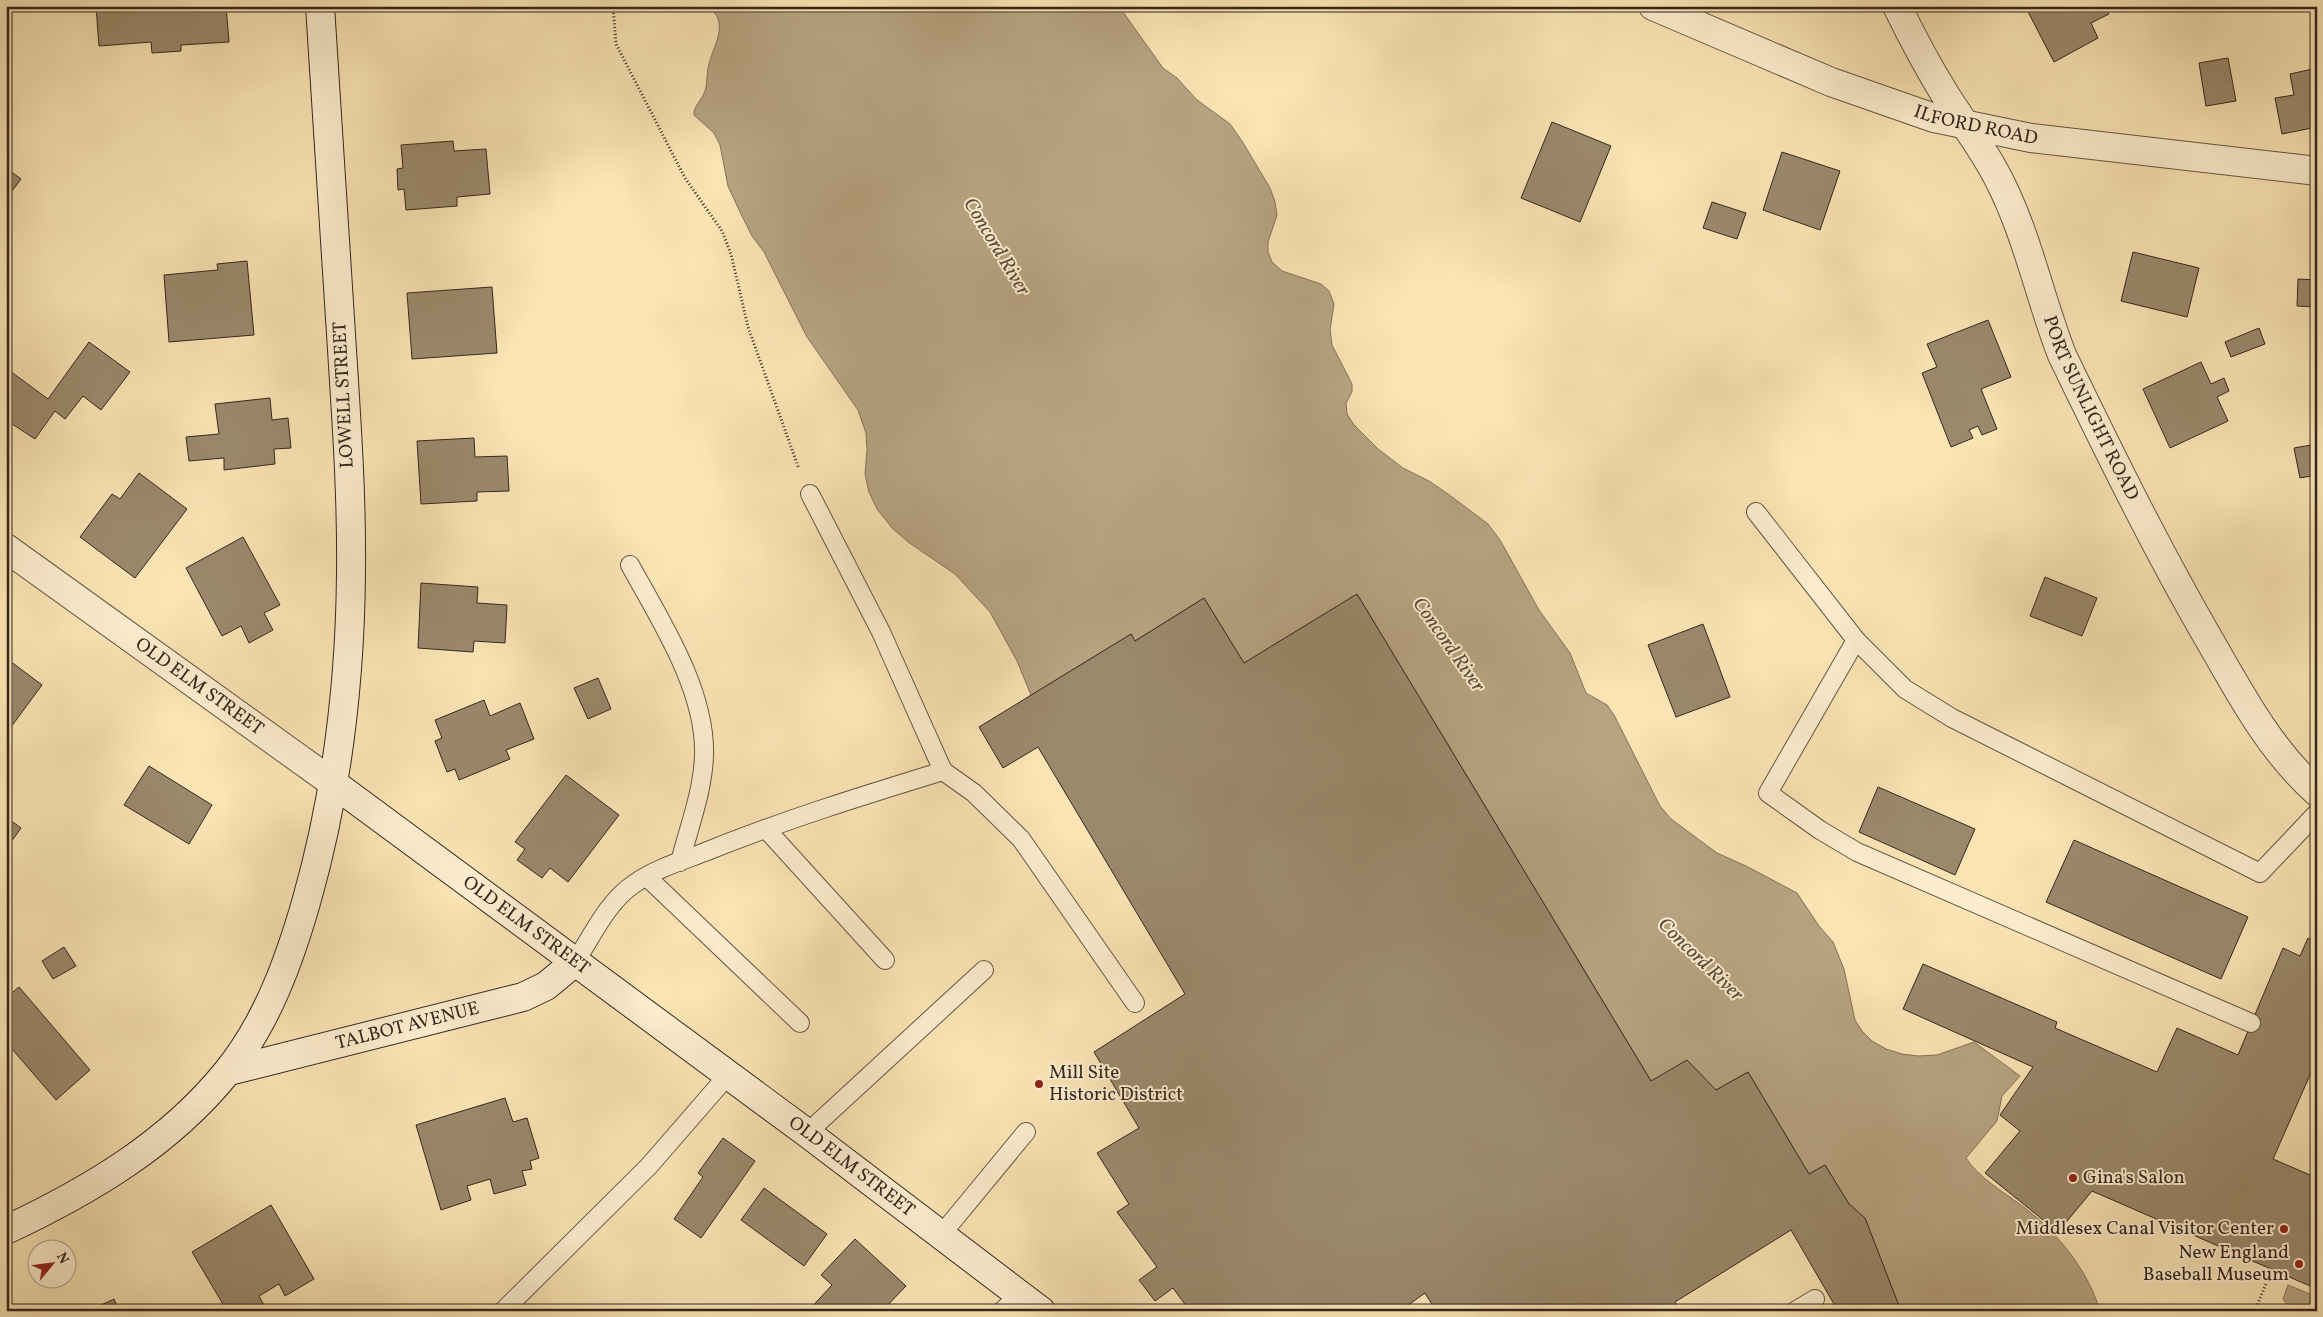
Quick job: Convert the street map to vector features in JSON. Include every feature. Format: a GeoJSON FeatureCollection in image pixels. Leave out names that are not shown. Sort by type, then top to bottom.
{"type":"FeatureCollection","features":[{"type":"Feature","properties":{"kind":"street","name":"LOWELL STREET"},"geometry":{"type":"LineString","coordinates":[[320,6],[346,426],[351,570],[345,688],[333,782]]}},
{"type":"Feature","properties":{"kind":"street","name":"ILFORD ROAD"},"geometry":{"type":"LineString","coordinates":[[1653,6],[1853,91],[1934,118],[1966,126],[2031,138],[2317,171]]}},
{"type":"Feature","properties":{"kind":"street","name":"PORT SUNLIGHT ROAD"},"geometry":{"type":"LineString","coordinates":[[1897,6],[1927,66],[2004,190],[2023,237],[2062,355],[2165,563],[2254,716],[2290,766],[2317,792]]}},
{"type":"Feature","properties":{"kind":"street","name":"OLD ELM STREET"},"geometry":{"type":"LineString","coordinates":[[6,548],[333,782],[807,1133],[941,1235],[1011,1303],[1041,1311]]}},
{"type":"Feature","properties":{"kind":"street"},"geometry":{"type":"LineString","coordinates":[[6,1230],[57,1206],[125,1165],[178,1122],[229,1071],[265,1011],[293,946],[316,866],[333,782]]}},
{"type":"Feature","properties":{"kind":"street","name":"TALBOT AVENUE"},"geometry":{"type":"LineString","coordinates":[[229,1071],[523,997],[546,986],[575,962]]}},
{"type":"Feature","properties":{"kind":"lane"},"geometry":{"type":"LineString","coordinates":[[810,494],[881,632],[943,771],[974,794],[1021,839],[1135,1003]]}},
{"type":"Feature","properties":{"kind":"lane"},"geometry":{"type":"LineString","coordinates":[[1756,512],[1856,640],[1905,688],[1952,718],[2260,873],[2317,813]]}},
{"type":"Feature","properties":{"kind":"lane"},"geometry":{"type":"LineString","coordinates":[[630,566],[680,661],[693,693],[701,724],[704,753],[702,776],[680,862]]}},
{"type":"Feature","properties":{"kind":"lane"},"geometry":{"type":"LineString","coordinates":[[1856,640],[1768,792],[1820,830],[1857,852],[2251,1023]]}},
{"type":"Feature","properties":{"kind":"lane"},"geometry":{"type":"LineString","coordinates":[[575,962],[616,901],[634,884],[647,877],[680,862],[816,810],[943,771]]}},
{"type":"Feature","properties":{"kind":"lane"},"geometry":{"type":"LineString","coordinates":[[766,829],[885,960]]}},
{"type":"Feature","properties":{"kind":"lane"},"geometry":{"type":"LineString","coordinates":[[647,877],[800,1023]]}},
{"type":"Feature","properties":{"kind":"lane"},"geometry":{"type":"LineString","coordinates":[[807,1133],[984,970]]}},
{"type":"Feature","properties":{"kind":"lane"},"geometry":{"type":"LineString","coordinates":[[503,1311],[649,1166],[728,1075]]}},
{"type":"Feature","properties":{"kind":"lane"},"geometry":{"type":"LineString","coordinates":[[941,1235],[1026,1132]]}},
{"type":"Feature","properties":{"kind":"lane"},"geometry":{"type":"LineString","coordinates":[[1796,1311],[1815,1299]]}},
{"type":"Feature","properties":{"kind":"path"},"geometry":{"type":"LineString","coordinates":[[613,6],[616,44],[685,178],[722,231],[731,254],[748,326],[796,463],[810,494]]}},
{"type":"Feature","properties":{"kind":"path"},"geometry":{"type":"LineString","coordinates":[[2255,1311],[2272,1269]]}},
{"type":"Feature","properties":{"kind":"water","name":"Concord River"},"geometry":{"type":"Polygon","coordinates":[[[704,6],[1123,6],[1123,12],[1163,68],[1177,78],[1197,100],[1230,124],[1270,188],[1277,215],[1268,242],[1268,252],[1272,262],[1282,271],[1321,284],[1329,291],[1334,304],[1330,330],[1332,345],[1352,384],[1352,392],[1346,403],[1347,414],[1354,425],[1378,449],[1403,468],[1429,481],[1488,524],[1500,540],[1539,610],[1570,653],[1586,693],[1607,705],[1614,715],[1660,806],[1671,819],[1717,853],[1797,893],[1819,926],[1833,942],[1844,969],[1855,1020],[1872,1041],[1886,1049],[1918,1056],[1937,1055],[1974,1042],[2020,1076],[2002,1096],[1997,1121],[1966,1158],[1977,1172],[2034,1215],[2058,1239],[2079,1265],[2100,1311],[1901,1311],[1865,1218],[1849,1204],[1825,1165],[1809,1174],[1748,1072],[1716,1090],[1651,1081],[1357,594],[1244,663],[1204,598],[1135,641],[1031,695],[1017,661],[990,612],[955,574],[908,542],[892,528],[877,509],[869,492],[865,474],[866,433],[858,410],[807,337],[764,252],[752,236],[728,186],[720,145],[714,133],[694,115],[695,109],[705,91],[708,67],[719,33],[718,18],[713,11],[704,6]]]}},
{"type":"Feature","properties":{"kind":"water"},"geometry":{"type":"Polygon","coordinates":[[[2288,1285],[2317,1297],[2317,1311],[2297,1311],[2290,1307],[2283,1299],[2288,1285]]]}},
{"type":"Feature","properties":{"kind":"building"},"geometry":{"type":"Polygon","coordinates":[[[96,6],[226,6],[229,42],[181,45],[181,51],[152,53],[151,42],[99,46],[96,6]]]}},
{"type":"Feature","properties":{"kind":"building"},"geometry":{"type":"Polygon","coordinates":[[[2025,6],[2105,6],[2109,14],[2091,23],[2098,38],[2054,62],[2025,6]]]}},
{"type":"Feature","properties":{"kind":"building"},"geometry":{"type":"Polygon","coordinates":[[[2228,58],[2236,101],[2206,106],[2199,63],[2228,58]]]}},
{"type":"Feature","properties":{"kind":"building"},"geometry":{"type":"Polygon","coordinates":[[[2317,68],[2317,127],[2282,134],[2275,98],[2294,95],[2290,74],[2317,68]]]}},
{"type":"Feature","properties":{"kind":"building"},"geometry":{"type":"Polygon","coordinates":[[[1552,122],[1611,146],[1580,222],[1521,198],[1552,122]]]}},
{"type":"Feature","properties":{"kind":"building"},"geometry":{"type":"Polygon","coordinates":[[[453,141],[454,151],[486,149],[490,194],[457,197],[457,206],[406,210],[404,189],[398,190],[397,169],[403,168],[401,145],[453,141]]]}},
{"type":"Feature","properties":{"kind":"building"},"geometry":{"type":"Polygon","coordinates":[[[1782,152],[1840,171],[1820,230],[1763,210],[1782,152]]]}},
{"type":"Feature","properties":{"kind":"building"},"geometry":{"type":"Polygon","coordinates":[[[6,168],[21,179],[6,199],[6,168]]]}},
{"type":"Feature","properties":{"kind":"building"},"geometry":{"type":"Polygon","coordinates":[[[1712,202],[1746,213],[1737,239],[1703,228],[1712,202]]]}},
{"type":"Feature","properties":{"kind":"building"},"geometry":{"type":"Polygon","coordinates":[[[2133,252],[2199,268],[2187,317],[2121,301],[2133,252]]]}},
{"type":"Feature","properties":{"kind":"building"},"geometry":{"type":"Polygon","coordinates":[[[247,261],[254,335],[169,342],[164,275],[218,270],[217,264],[247,261]]]}},
{"type":"Feature","properties":{"kind":"building"},"geometry":{"type":"Polygon","coordinates":[[[2298,279],[2317,280],[2317,307],[2297,306],[2298,279]]]}},
{"type":"Feature","properties":{"kind":"building"},"geometry":{"type":"Polygon","coordinates":[[[492,287],[497,353],[412,359],[407,293],[492,287]]]}},
{"type":"Feature","properties":{"kind":"building"},"geometry":{"type":"Polygon","coordinates":[[[1988,320],[2011,377],[1981,389],[1997,429],[1982,435],[1978,426],[1969,430],[1973,438],[1951,447],[1922,373],[1937,367],[1927,344],[1988,320]]]}},
{"type":"Feature","properties":{"kind":"building"},"geometry":{"type":"Polygon","coordinates":[[[2259,328],[2265,344],[2231,357],[2225,342],[2259,328]]]}},
{"type":"Feature","properties":{"kind":"building"},"geometry":{"type":"Polygon","coordinates":[[[89,342],[130,372],[101,410],[83,396],[65,419],[55,411],[35,439],[6,420],[6,368],[48,399],[89,342]]]}},
{"type":"Feature","properties":{"kind":"building"},"geometry":{"type":"Polygon","coordinates":[[[2201,362],[2211,384],[2224,378],[2229,391],[2217,397],[2228,421],[2170,448],[2143,389],[2201,362]]]}},
{"type":"Feature","properties":{"kind":"building"},"geometry":{"type":"Polygon","coordinates":[[[270,398],[272,420],[288,418],[291,448],[274,449],[275,464],[224,470],[224,458],[189,461],[186,437],[219,434],[215,404],[270,398]]]}},
{"type":"Feature","properties":{"kind":"building"},"geometry":{"type":"Polygon","coordinates":[[[474,438],[475,457],[507,456],[509,491],[477,492],[477,501],[421,504],[417,441],[474,438]]]}},
{"type":"Feature","properties":{"kind":"building"},"geometry":{"type":"Polygon","coordinates":[[[2317,444],[2317,475],[2300,478],[2294,448],[2317,444]]]}},
{"type":"Feature","properties":{"kind":"building"},"geometry":{"type":"Polygon","coordinates":[[[139,473],[187,509],[135,578],[80,537],[112,494],[120,499],[139,473]]]}},
{"type":"Feature","properties":{"kind":"building"},"geometry":{"type":"Polygon","coordinates":[[[243,537],[280,605],[264,613],[273,630],[249,643],[241,626],[222,636],[186,568],[243,537]]]}},
{"type":"Feature","properties":{"kind":"building"},"geometry":{"type":"Polygon","coordinates":[[[2045,577],[2097,598],[2082,636],[2030,616],[2045,577]]]}},
{"type":"Feature","properties":{"kind":"building"},"geometry":{"type":"Polygon","coordinates":[[[421,583],[478,587],[477,603],[507,605],[505,643],[474,641],[473,652],[418,648],[421,583]]]}},
{"type":"Feature","properties":{"kind":"building"},"geometry":{"type":"Polygon","coordinates":[[[1357,594],[1651,1081],[1687,1060],[1716,1090],[1748,1072],[1809,1174],[1825,1165],[1849,1204],[1865,1218],[1901,1311],[1838,1311],[1791,1230],[1675,1302],[1680,1311],[1436,1311],[1425,1293],[1400,1311],[1190,1311],[1173,1288],[1155,1301],[1139,1280],[1157,1267],[1117,1212],[1129,1204],[1097,1153],[1139,1128],[1094,1052],[1185,994],[1038,747],[1003,768],[979,727],[1131,634],[1135,641],[1204,598],[1244,663],[1357,594]]]}},
{"type":"Feature","properties":{"kind":"building"},"geometry":{"type":"Polygon","coordinates":[[[1703,624],[1730,697],[1676,717],[1648,645],[1703,624]]]}},
{"type":"Feature","properties":{"kind":"building"},"geometry":{"type":"Polygon","coordinates":[[[6,658],[42,685],[11,727],[6,724],[6,658]]]}},
{"type":"Feature","properties":{"kind":"building"},"geometry":{"type":"Polygon","coordinates":[[[598,678],[611,709],[588,719],[574,688],[598,678]]]}},
{"type":"Feature","properties":{"kind":"building"},"geometry":{"type":"Polygon","coordinates":[[[484,700],[490,716],[520,703],[534,739],[506,750],[510,759],[459,780],[455,769],[447,772],[435,741],[442,738],[435,720],[484,700]]]}},
{"type":"Feature","properties":{"kind":"building"},"geometry":{"type":"Polygon","coordinates":[[[149,766],[212,805],[189,844],[124,805],[149,766]]]}},
{"type":"Feature","properties":{"kind":"building"},"geometry":{"type":"Polygon","coordinates":[[[566,775],[619,815],[568,882],[550,868],[542,878],[517,860],[525,849],[515,842],[566,775]]]}},
{"type":"Feature","properties":{"kind":"building"},"geometry":{"type":"Polygon","coordinates":[[[1878,787],[1975,829],[1955,875],[1859,832],[1878,787]]]}},
{"type":"Feature","properties":{"kind":"building"},"geometry":{"type":"Polygon","coordinates":[[[6,817],[21,828],[6,849],[6,817]]]}},
{"type":"Feature","properties":{"kind":"building"},"geometry":{"type":"Polygon","coordinates":[[[2074,840],[2248,917],[2221,979],[2046,902],[2074,840]]]}},
{"type":"Feature","properties":{"kind":"building"},"geometry":{"type":"Polygon","coordinates":[[[2308,938],[2317,942],[2317,1059],[2273,1159],[2317,1178],[2317,1289],[2092,1191],[2058,1232],[1985,1173],[2020,1131],[2000,1115],[2033,1067],[1903,1009],[1923,964],[2057,1022],[2055,1028],[2157,1072],[2177,1028],[2238,1055],[2283,948],[2300,956],[2308,938]]]}},
{"type":"Feature","properties":{"kind":"building"},"geometry":{"type":"Polygon","coordinates":[[[64,947],[76,966],[53,979],[42,961],[64,947]]]}},
{"type":"Feature","properties":{"kind":"building"},"geometry":{"type":"Polygon","coordinates":[[[19,987],[90,1070],[56,1100],[6,1042],[6,1009],[13,1003],[7,997],[19,987]]]}},
{"type":"Feature","properties":{"kind":"building"},"geometry":{"type":"Polygon","coordinates":[[[505,1098],[513,1122],[527,1118],[539,1158],[530,1161],[532,1169],[522,1171],[526,1185],[494,1194],[490,1179],[467,1186],[471,1200],[441,1210],[416,1125],[505,1098]]]}},
{"type":"Feature","properties":{"kind":"building"},"geometry":{"type":"Polygon","coordinates":[[[723,1138],[755,1161],[701,1238],[674,1219],[703,1177],[698,1173],[723,1138]]]}},
{"type":"Feature","properties":{"kind":"building"},"geometry":{"type":"Polygon","coordinates":[[[764,1188],[827,1234],[804,1266],[741,1220],[764,1188]]]}},
{"type":"Feature","properties":{"kind":"building"},"geometry":{"type":"Polygon","coordinates":[[[271,1205],[314,1279],[285,1296],[279,1284],[259,1296],[266,1309],[262,1311],[227,1311],[192,1252],[271,1205]]]}},
{"type":"Feature","properties":{"kind":"building"},"geometry":{"type":"Polygon","coordinates":[[[855,1239],[906,1286],[882,1311],[808,1311],[832,1285],[821,1275],[855,1239]]]}},
{"type":"Feature","properties":{"kind":"building"},"geometry":{"type":"Polygon","coordinates":[[[114,1299],[119,1311],[88,1311],[114,1299]]]}},
{"type":"Feature","properties":{"kind":"place","name":"Mill Site Historic District"},"geometry":{"type":"Point","coordinates":[1039,1084]}},
{"type":"Feature","properties":{"kind":"place","name":"Gina's Salon"},"geometry":{"type":"Point","coordinates":[2073,1178]}},
{"type":"Feature","properties":{"kind":"place","name":"Middlesex Canal Visitor Center"},"geometry":{"type":"Point","coordinates":[2284,1229]}},
{"type":"Feature","properties":{"kind":"place","name":"New England Baseball Museum"},"geometry":{"type":"Point","coordinates":[2299,1264]}}]}
